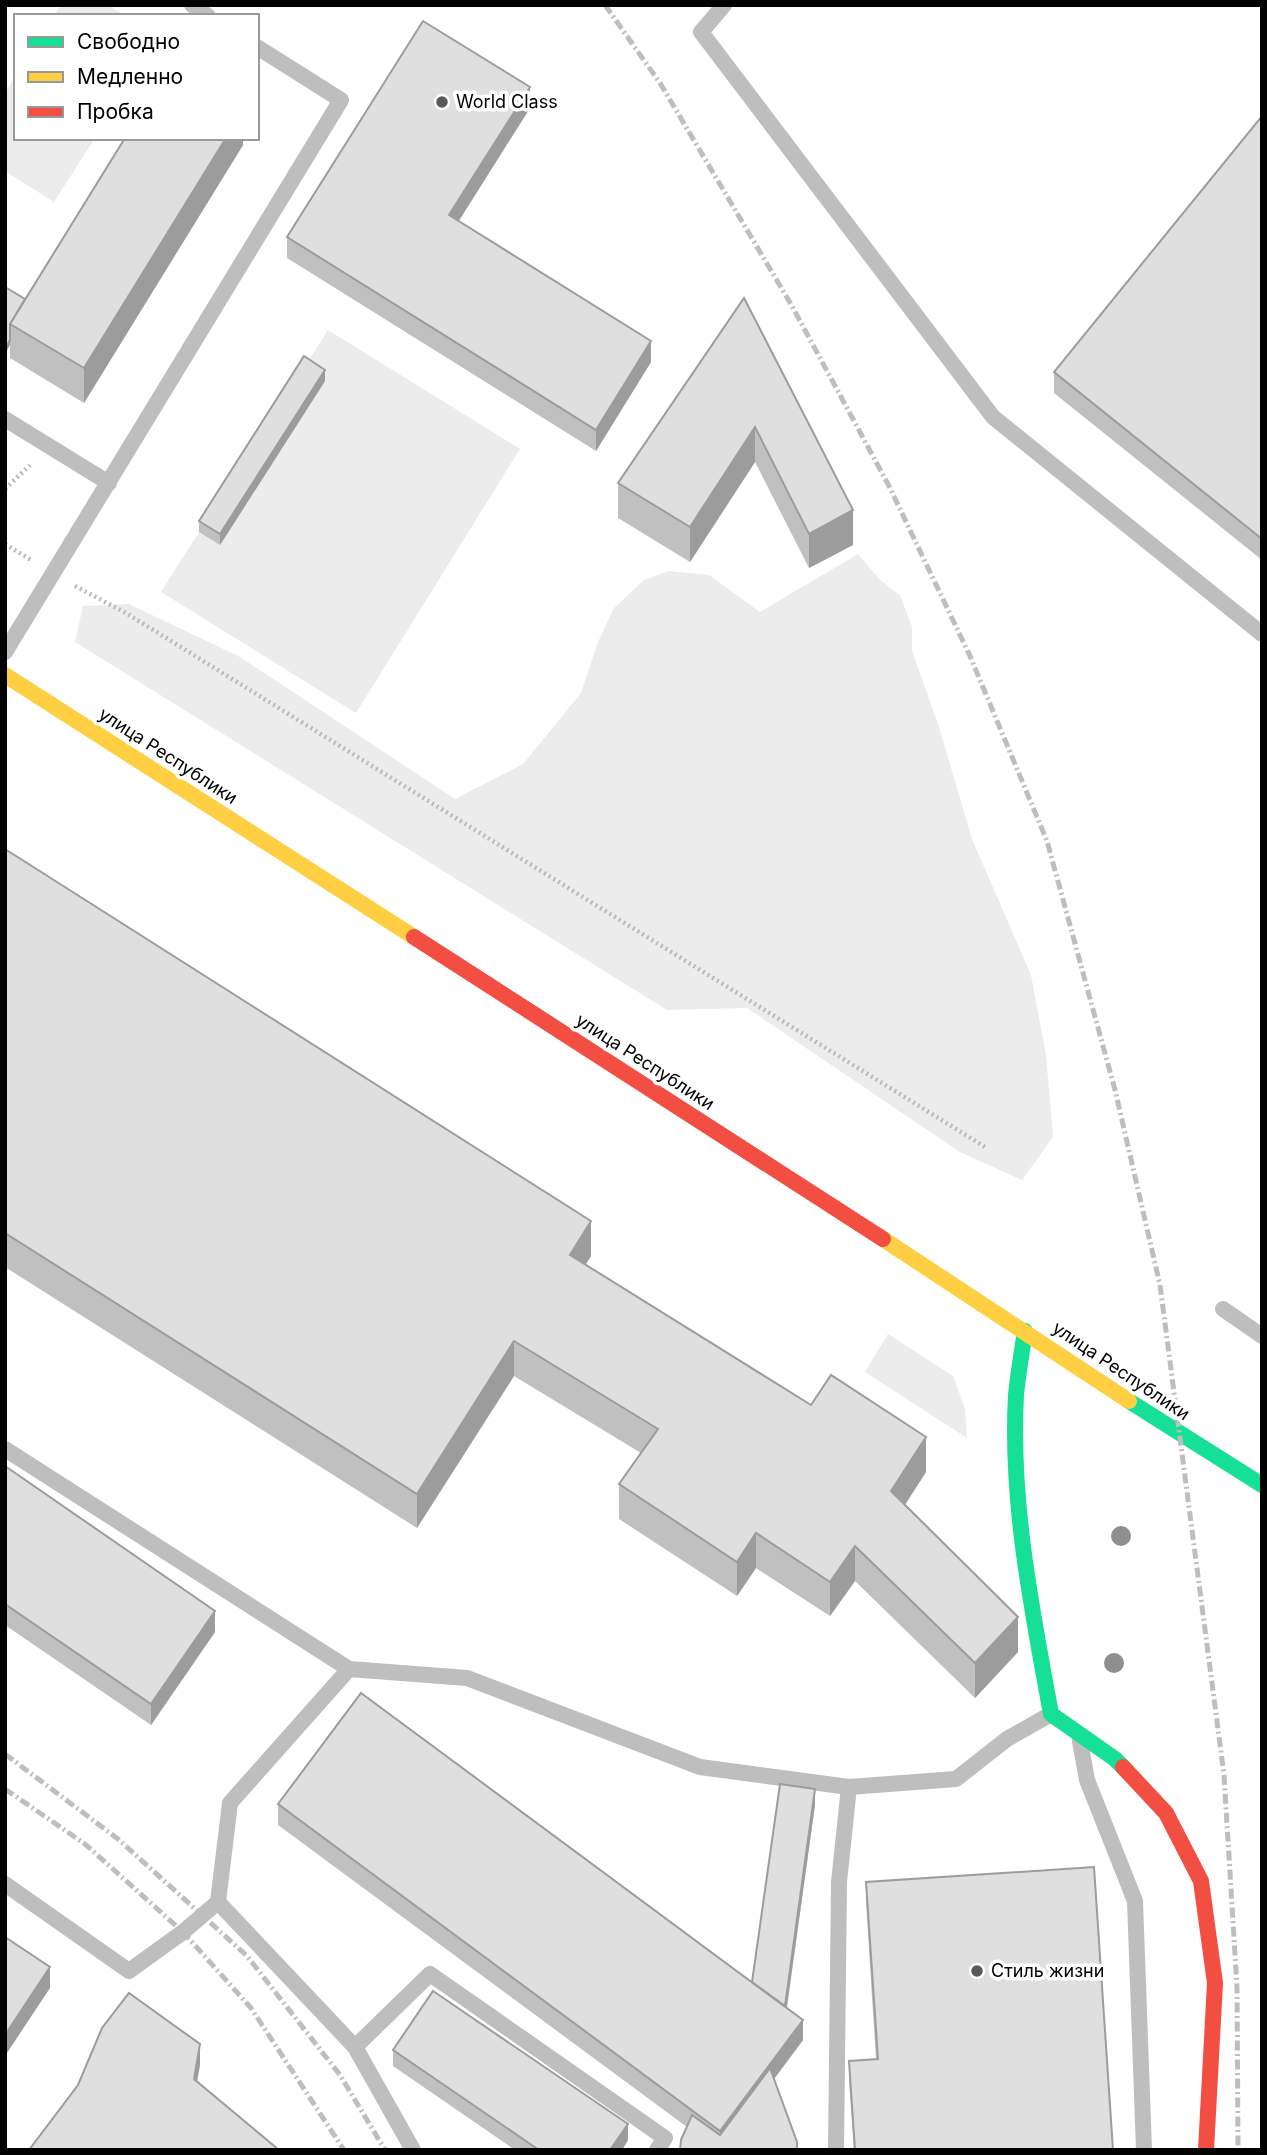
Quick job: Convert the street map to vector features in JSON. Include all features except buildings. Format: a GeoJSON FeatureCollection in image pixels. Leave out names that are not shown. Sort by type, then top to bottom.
{"type":"FeatureCollection","features":[{"type":"Feature","properties":{"kind":"main road","name":"улица Республики"},"geometry":{"type":"LineString","coordinates":[[5,675],[540,1017],[1262,1485]]}},
{"type":"Feature","properties":{"kind":"main road"},"geometry":{"type":"LineString","coordinates":[[1025,1331],[1016,1402],[1017,1465],[1035,1629],[1051,1714],[1115,1759],[1166,1813],[1201,1881],[1215,1983],[1206,2150]]}},
{"type":"Feature","properties":{"kind":"lane"},"geometry":{"type":"LineString","coordinates":[[724,5],[701,32],[993,417],[1262,634]]}},
{"type":"Feature","properties":{"kind":"lane"},"geometry":{"type":"LineString","coordinates":[[5,652],[341,100],[259,48]]}},
{"type":"Feature","properties":{"kind":"lane"},"geometry":{"type":"LineString","coordinates":[[5,419],[109,484]]}},
{"type":"Feature","properties":{"kind":"lane"},"geometry":{"type":"LineString","coordinates":[[1223,1309],[1262,1336]]}},
{"type":"Feature","properties":{"kind":"lane"},"geometry":{"type":"LineString","coordinates":[[5,1449],[349,1669],[467,1678],[700,1767],[849,1787],[956,1779],[1007,1738],[1051,1714]]}},
{"type":"Feature","properties":{"kind":"lane"},"geometry":{"type":"LineString","coordinates":[[5,1884],[129,1971],[183,1932],[218,1902],[230,1803],[349,1669]]}},
{"type":"Feature","properties":{"kind":"lane"},"geometry":{"type":"LineString","coordinates":[[1079,1735],[1087,1780],[1135,1901],[1144,2150]]}},
{"type":"Feature","properties":{"kind":"lane"},"geometry":{"type":"LineString","coordinates":[[836,2150],[839,1882],[849,1787]]}},
{"type":"Feature","properties":{"kind":"lane"},"geometry":{"type":"LineString","coordinates":[[218,1902],[355,2047],[413,2150]]}},
{"type":"Feature","properties":{"kind":"lane"},"geometry":{"type":"LineString","coordinates":[[355,2047],[430,1974],[665,2138],[657,2150]]}},
{"type":"Feature","properties":{"kind":"path"},"geometry":{"type":"LineString","coordinates":[[5,544],[126,613],[985,1147]]}},
{"type":"Feature","properties":{"kind":"shaded area"},"geometry":{"type":"Polygon","coordinates":[[[61,5],[108,5],[122,14],[55,14],[61,5]]]}},
{"type":"Feature","properties":{"kind":"shaded area"},"geometry":{"type":"Polygon","coordinates":[[[14,79],[14,140],[94,140],[54,202],[5,171],[5,93],[14,79]]]}},
{"type":"Feature","properties":{"kind":"shaded area"},"geometry":{"type":"Polygon","coordinates":[[[328,330],[520,449],[356,713],[161,592],[328,330]]]}},
{"type":"Feature","properties":{"kind":"shaded area"},"geometry":{"type":"Polygon","coordinates":[[[858,554],[880,580],[900,595],[912,627],[912,651],[939,727],[972,839],[1031,975],[1046,1055],[1053,1137],[1022,1180],[960,1152],[747,1008],[667,1010],[75,642],[83,606],[129,604],[240,657],[455,799],[523,764],[581,693],[598,642],[614,608],[644,580],[669,571],[709,575],[760,612],[858,554]]]}},
{"type":"Feature","properties":{"kind":"shaded area"},"geometry":{"type":"Polygon","coordinates":[[[888,1334],[953,1376],[965,1409],[967,1438],[865,1372],[888,1334]]]}},
{"type":"Feature","properties":{"kind":"railway"},"geometry":{"type":"LineString","coordinates":[[605,5],[660,83],[792,306],[889,486],[970,656],[1047,841],[1115,1090],[1160,1285],[1224,1775],[1237,1987],[1238,2150]]}},
{"type":"Feature","properties":{"kind":"railway"},"geometry":{"type":"LineString","coordinates":[[5,1754],[118,1839],[247,1956],[340,2075],[385,2150]]}},
{"type":"Feature","properties":{"kind":"railway"},"geometry":{"type":"LineString","coordinates":[[5,1789],[85,1844],[183,1932],[251,2008],[344,2150]]}},
{"type":"Feature","properties":{"kind":"traffic: fast"},"geometry":{"type":"LineString","coordinates":[[1025,1331],[1016,1395],[1016,1475],[1024,1555],[1051,1714],[1123,1767]]}},
{"type":"Feature","properties":{"kind":"traffic: fast"},"geometry":{"type":"LineString","coordinates":[[1129,1401],[1262,1485]]}},
{"type":"Feature","properties":{"kind":"traffic: slow"},"geometry":{"type":"LineString","coordinates":[[5,675],[414,937]]}},
{"type":"Feature","properties":{"kind":"traffic: slow"},"geometry":{"type":"LineString","coordinates":[[883,1239],[1129,1401]]}},
{"type":"Feature","properties":{"kind":"traffic: jam"},"geometry":{"type":"LineString","coordinates":[[414,937],[883,1239]]}},
{"type":"Feature","properties":{"kind":"traffic: jam"},"geometry":{"type":"LineString","coordinates":[[1123,1767],[1166,1813],[1201,1881],[1215,1983],[1206,2150]]}},
{"type":"Feature","properties":{"kind":"place","name":"World Class"},"geometry":{"type":"Point","coordinates":[442,102]}},
{"type":"Feature","properties":{"kind":"place","name":"Стиль жизни"},"geometry":{"type":"Point","coordinates":[977,1971]}}]}
